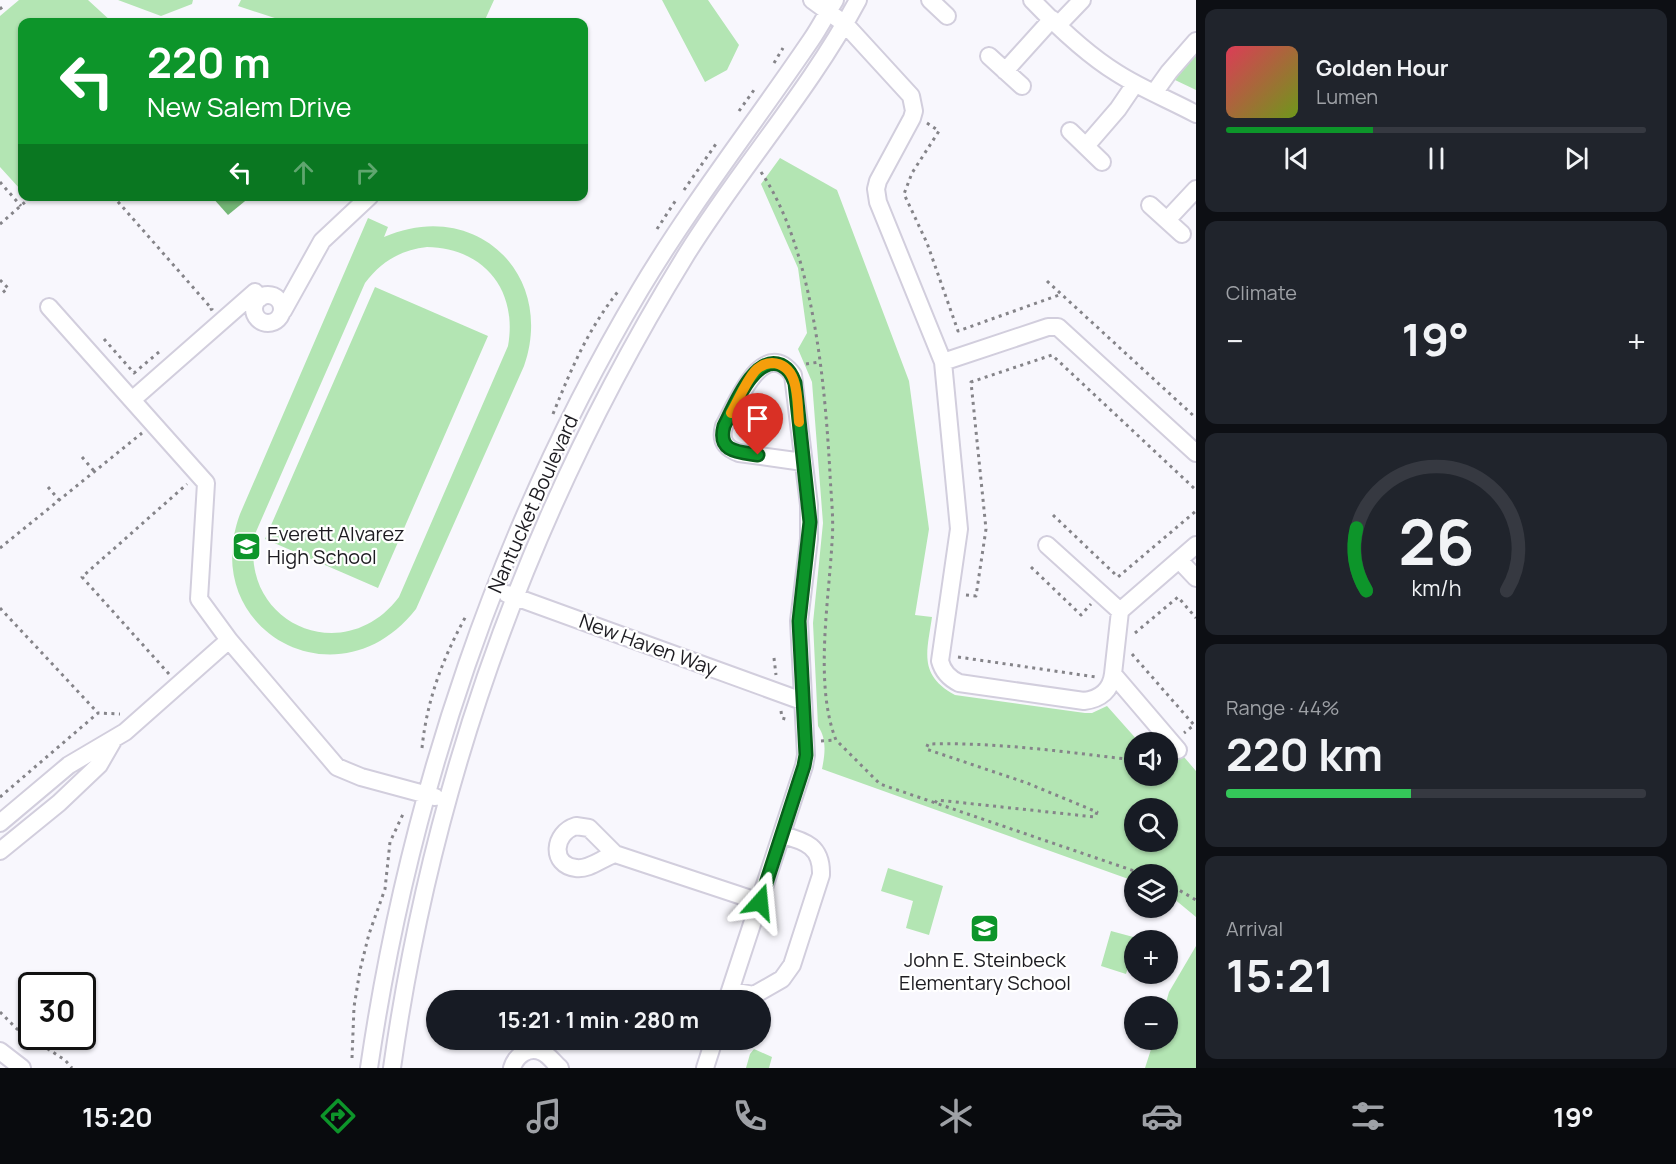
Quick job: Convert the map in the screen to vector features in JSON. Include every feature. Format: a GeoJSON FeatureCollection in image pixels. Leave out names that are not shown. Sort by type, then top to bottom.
{"type":"FeatureCollection","features":[{"type":"Feature","properties":{"kind":"street"},"geometry":{"type":"LineString","coordinates":[[812,0],[832,5],[845,24],[907,89],[913,103],[913,114],[878,181],[877,195],[943,362],[959,529],[940,661],[945,673],[959,683],[1084,701],[1098,697],[1112,683],[1107,676],[1120,611],[1196,545]]}},
{"type":"Feature","properties":{"kind":"street","name":"Nantucket Boulevard"},"geometry":{"type":"LineString","coordinates":[[392,1068],[402,994],[422,897],[447,800],[472,714],[548,516],[630,350],[687,254],[845,24],[858,0]]}},
{"type":"Feature","properties":{"kind":"street"},"geometry":{"type":"LineString","coordinates":[[930,0],[947,16]]}},
{"type":"Feature","properties":{"kind":"street"},"geometry":{"type":"LineString","coordinates":[[1032,0],[1096,59],[1135,84],[1196,114]]}},
{"type":"Feature","properties":{"kind":"street"},"geometry":{"type":"LineString","coordinates":[[1005,71],[1055,22],[1082,0]]}},
{"type":"Feature","properties":{"kind":"street","name":"Nantucket Boulevard"},"geometry":{"type":"LineString","coordinates":[[369,1068],[392,934],[426,795],[444,735],[495,589],[563,432],[639,291],[691,210],[812,39],[832,5]]}},
{"type":"Feature","properties":{"kind":"street"},"geometry":{"type":"LineString","coordinates":[[1154,93],[1196,40]]}},
{"type":"Feature","properties":{"kind":"street"},"geometry":{"type":"LineString","coordinates":[[989,56],[1022,86]]}},
{"type":"Feature","properties":{"kind":"street"},"geometry":{"type":"LineString","coordinates":[[1086,146],[1118,109],[1135,84]]}},
{"type":"Feature","properties":{"kind":"street"},"geometry":{"type":"LineString","coordinates":[[1070,131],[1102,162]]}},
{"type":"Feature","properties":{"kind":"street"},"geometry":{"type":"LineString","coordinates":[[1167,220],[1196,189]]}},
{"type":"Feature","properties":{"kind":"street"},"geometry":{"type":"LineString","coordinates":[[283,311],[278,298],[269,295],[256,301],[254,310],[261,322],[266,324],[275,322],[283,311],[322,241],[364,201]]}},
{"type":"Feature","properties":{"kind":"street"},"geometry":{"type":"LineString","coordinates":[[1150,205],[1182,234]]}},
{"type":"Feature","properties":{"kind":"street"},"geometry":{"type":"LineString","coordinates":[[132,400],[255,292],[260,298]]}},
{"type":"Feature","properties":{"kind":"street"},"geometry":{"type":"LineString","coordinates":[[49,307],[206,483],[199,599],[229,640],[336,767],[348,773],[447,800]]}},
{"type":"Feature","properties":{"kind":"street"},"geometry":{"type":"LineString","coordinates":[[943,362],[1048,327],[1058,327],[1196,453]]}},
{"type":"Feature","properties":{"kind":"street"},"geometry":{"type":"LineString","coordinates":[[731,990],[806,755],[799,621],[810,522],[793,375],[783,366],[775,363],[766,364],[754,373],[724,426],[722,433],[724,443],[740,453],[803,462]]}},
{"type":"Feature","properties":{"kind":"street"},"geometry":{"type":"LineString","coordinates":[[1047,544],[1120,611]]}},
{"type":"Feature","properties":{"kind":"street"},"geometry":{"type":"LineString","coordinates":[[1179,560],[1196,578]]}},
{"type":"Feature","properties":{"kind":"street","name":"New Haven Way"},"geometry":{"type":"LineString","coordinates":[[495,589],[802,700]]}},
{"type":"Feature","properties":{"kind":"street"},"geometry":{"type":"LineString","coordinates":[[0,823],[69,765],[125,732],[229,640]]}},
{"type":"Feature","properties":{"kind":"street"},"geometry":{"type":"LineString","coordinates":[[1107,676],[1161,732]]}},
{"type":"Feature","properties":{"kind":"street"},"geometry":{"type":"LineString","coordinates":[[0,851],[59,803],[99,765],[116,736]]}},
{"type":"Feature","properties":{"kind":"street"},"geometry":{"type":"LineString","coordinates":[[763,990],[782,979],[792,965],[821,875],[818,854],[807,843],[782,835]]}},
{"type":"Feature","properties":{"kind":"street"},"geometry":{"type":"LineString","coordinates":[[615,854],[760,902]]}},
{"type":"Feature","properties":{"kind":"street"},"geometry":{"type":"LineString","coordinates":[[512,1068],[516,1058],[522,1053],[535,1050],[548,1056],[560,1068]]}},
{"type":"Feature","properties":{"kind":"street"},"geometry":{"type":"LineString","coordinates":[[705,1068],[711,1050]]}},
{"type":"Feature","properties":{"kind":"street"},"geometry":{"type":"LineString","coordinates":[[0,1051],[22,1068]]}},
{"type":"Feature","properties":{"kind":"path"},"geometry":{"type":"LineString","coordinates":[[0,7],[4,12]]}},
{"type":"Feature","properties":{"kind":"path"},"geometry":{"type":"LineString","coordinates":[[913,114],[939,131],[912,173],[904,194],[927,243],[958,331],[1062,294]]}},
{"type":"Feature","properties":{"kind":"path"},"geometry":{"type":"LineString","coordinates":[[759,170],[769,185],[792,236],[804,277],[827,415],[832,539],[825,627],[826,691],[832,730],[836,740],[880,784],[1124,868]]}},
{"type":"Feature","properties":{"kind":"path"},"geometry":{"type":"LineString","coordinates":[[0,182],[21,206]]}},
{"type":"Feature","properties":{"kind":"path"},"geometry":{"type":"LineString","coordinates":[[0,224],[26,201]]}},
{"type":"Feature","properties":{"kind":"path"},"geometry":{"type":"LineString","coordinates":[[117,201],[212,309],[203,316]]}},
{"type":"Feature","properties":{"kind":"path"},"geometry":{"type":"LineString","coordinates":[[0,280],[8,288],[0,295]]}},
{"type":"Feature","properties":{"kind":"path"},"geometry":{"type":"LineString","coordinates":[[1047,281],[1196,418]]}},
{"type":"Feature","properties":{"kind":"path"},"geometry":{"type":"LineString","coordinates":[[104,339],[134,373],[160,352]]}},
{"type":"Feature","properties":{"kind":"path"},"geometry":{"type":"LineString","coordinates":[[950,592],[976,596],[986,528],[971,382],[1052,355],[1196,490]]}},
{"type":"Feature","properties":{"kind":"path"},"geometry":{"type":"LineString","coordinates":[[806,364],[819,362]]}},
{"type":"Feature","properties":{"kind":"path"},"geometry":{"type":"LineString","coordinates":[[0,548],[141,433],[149,441]]}},
{"type":"Feature","properties":{"kind":"path"},"geometry":{"type":"LineString","coordinates":[[82,457],[94,471]]}},
{"type":"Feature","properties":{"kind":"path"},"geometry":{"type":"LineString","coordinates":[[161,681],[169,674],[82,577],[188,484]]}},
{"type":"Feature","properties":{"kind":"path"},"geometry":{"type":"LineString","coordinates":[[48,487],[59,500]]}},
{"type":"Feature","properties":{"kind":"path"},"geometry":{"type":"LineString","coordinates":[[1053,515],[1118,577],[1196,511]]}},
{"type":"Feature","properties":{"kind":"path"},"geometry":{"type":"LineString","coordinates":[[1031,567],[1081,615],[1092,603],[1098,609]]}},
{"type":"Feature","properties":{"kind":"path"},"geometry":{"type":"LineString","coordinates":[[1129,638],[1178,597],[1196,618]]}},
{"type":"Feature","properties":{"kind":"path"},"geometry":{"type":"LineString","coordinates":[[0,608],[98,713]]}},
{"type":"Feature","properties":{"kind":"path"},"geometry":{"type":"LineString","coordinates":[[1128,650],[1194,725],[1182,735],[1187,741],[1178,750]]}},
{"type":"Feature","properties":{"kind":"path"},"geometry":{"type":"LineString","coordinates":[[958,657],[1107,676]]}},
{"type":"Feature","properties":{"kind":"path"},"geometry":{"type":"LineString","coordinates":[[0,797],[98,713],[121,714]]}},
{"type":"Feature","properties":{"kind":"path"},"geometry":{"type":"LineString","coordinates":[[821,742],[836,740]]}},
{"type":"Feature","properties":{"kind":"path"},"geometry":{"type":"LineString","coordinates":[[935,803],[937,800],[1095,817],[1097,812],[1027,783],[926,749],[928,744],[953,744],[1124,759]]}},
{"type":"Feature","properties":{"kind":"path"},"geometry":{"type":"LineString","coordinates":[[352,1066],[354,1007],[360,970],[369,934],[385,889],[390,842],[403,815]]}},
{"type":"Feature","properties":{"kind":"path"},"geometry":{"type":"LineString","coordinates":[[1178,889],[1196,900]]}},
{"type":"Feature","properties":{"kind":"path"},"geometry":{"type":"LineString","coordinates":[[0,1012],[17,1029],[60,1056],[72,1068]]}},
{"type":"Feature","properties":{"kind":"shaded area"},"geometry":{"type":"Polygon","coordinates":[[[19,0],[88,0],[108,18],[18,18],[18,187],[0,167],[0,16],[19,0]]]}},
{"type":"Feature","properties":{"kind":"shaded area"},"geometry":{"type":"Polygon","coordinates":[[[118,0],[193,0],[192,4],[161,16],[118,0]]]}},
{"type":"Feature","properties":{"kind":"shaded area"},"geometry":{"type":"Polygon","coordinates":[[[241,0],[494,0],[486,18],[275,18],[238,6],[241,0]]]}},
{"type":"Feature","properties":{"kind":"shaded area"},"geometry":{"type":"Polygon","coordinates":[[[662,0],[708,0],[739,45],[727,70],[705,82],[662,0]]]}},
{"type":"Feature","properties":{"kind":"shaded area"},"geometry":{"type":"Polygon","coordinates":[[[1196,53],[1196,90],[1175,80],[1196,53]]]}},
{"type":"Feature","properties":{"kind":"shaded area"},"geometry":{"type":"Polygon","coordinates":[[[780,158],[837,190],[909,381],[929,529],[915,615],[932,617],[927,652],[930,671],[943,687],[955,695],[1085,713],[1092,713],[1107,706],[1130,732],[1124,732],[1124,786],[1178,786],[1178,750],[1196,771],[1196,917],[1178,902],[1178,864],[1124,864],[1124,877],[822,769],[824,747],[823,736],[818,726],[813,623],[823,523],[812,382],[798,349],[807,333],[798,268],[761,184],[780,158]]]}},
{"type":"Feature","properties":{"kind":"shaded area"},"geometry":{"type":"Polygon","coordinates":[[[216,201],[245,201],[228,215],[216,201]]]}},
{"type":"Feature","properties":{"kind":"shaded area"},"geometry":{"type":"Polygon","coordinates":[[[368,218],[388,227],[384,237],[417,227],[449,227],[477,236],[500,252],[518,274],[528,301],[531,332],[524,366],[416,609],[385,638],[350,652],[315,653],[283,642],[256,622],[239,592],[232,556],[240,514],[368,218]],[[427,247],[400,254],[385,263],[365,283],[255,534],[254,565],[263,592],[279,612],[300,626],[325,633],[351,630],[376,619],[399,597],[508,346],[510,326],[508,307],[502,290],[493,276],[480,264],[465,255],[447,249],[427,247]]]}},
{"type":"Feature","properties":{"kind":"shaded area"},"geometry":{"type":"Polygon","coordinates":[[[375,287],[488,336],[378,588],[265,539],[375,287]]]}},
{"type":"Feature","properties":{"kind":"shaded area"},"geometry":{"type":"Polygon","coordinates":[[[888,868],[943,886],[929,935],[906,928],[913,901],[881,891],[888,868]]]}},
{"type":"Feature","properties":{"kind":"shaded area"},"geometry":{"type":"Polygon","coordinates":[[[1111,931],[1124,934],[1124,973],[1101,966],[1111,931]]]}},
{"type":"Feature","properties":{"kind":"shaded area"},"geometry":{"type":"Polygon","coordinates":[[[1196,946],[1196,1068],[1145,1068],[1151,1050],[1178,1050],[1178,996],[1168,996],[1174,984],[1178,984],[1178,977],[1196,946]]]}},
{"type":"Feature","properties":{"kind":"shaded area"},"geometry":{"type":"Polygon","coordinates":[[[756,1050],[772,1057],[769,1068],[746,1068],[750,1054],[756,1050]]]}},
{"type":"Feature","properties":{"kind":"slow traffic"},"geometry":{"type":"LineString","coordinates":[[731,413],[760,366],[775,363],[789,370],[793,375],[799,422]]}},
{"type":"Feature","properties":{"kind":"place","name":"Everett Alvarez High School"},"geometry":{"type":"Point","coordinates":[246,546]}},
{"type":"Feature","properties":{"kind":"place","name":"John E. Steinbeck Elementary School"},"geometry":{"type":"Point","coordinates":[985,929]}},
{"type":"Feature","properties":{"kind":"route"},"geometry":{"type":"LineString","coordinates":[[758,455],[740,453],[727,447],[722,433],[754,373],[760,366],[775,363],[789,370],[795,383],[809,505],[809,539],[799,621],[806,755],[760,902]]}}]}
